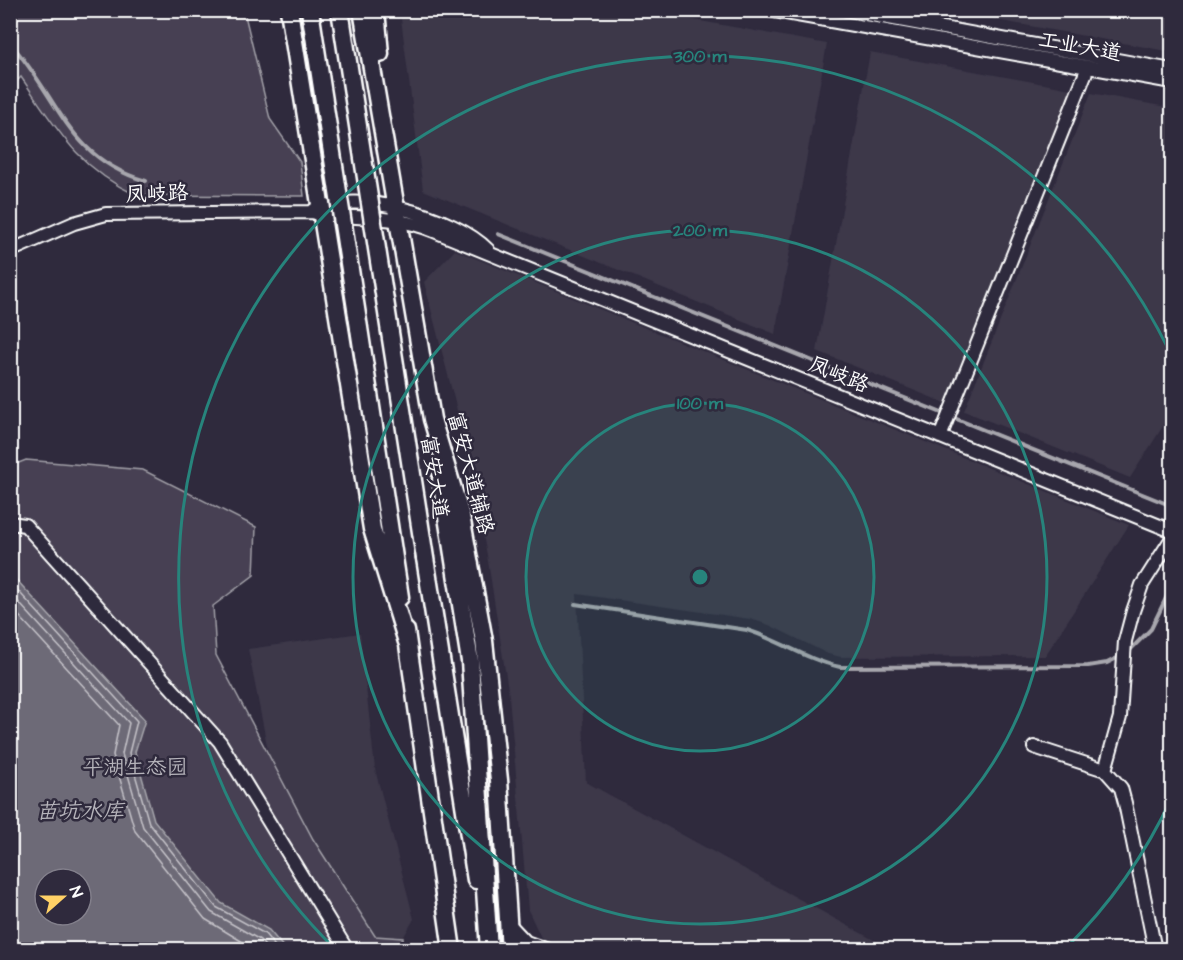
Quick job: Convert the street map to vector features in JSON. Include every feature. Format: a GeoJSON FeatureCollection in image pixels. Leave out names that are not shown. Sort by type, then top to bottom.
{"type":"FeatureCollection","features":[{"type":"Feature","properties":{"kind":"main road"},"geometry":{"type":"LineString","coordinates":[[289,10],[316,211],[372,529],[407,642]]}},
{"type":"Feature","properties":{"kind":"main road"},"geometry":{"type":"LineString","coordinates":[[310,10],[452,950]]}},
{"type":"Feature","properties":{"kind":"main road","name":"富安大道"},"geometry":{"type":"LineString","coordinates":[[340,10],[488,950]]}},
{"type":"Feature","properties":{"kind":"main road","name":"富安大道辅路"},"geometry":{"type":"LineString","coordinates":[[362,10],[393,177],[432,419],[461,516],[484,641],[499,780],[510,950]]}},
{"type":"Feature","properties":{"kind":"main road"},"geometry":{"type":"LineString","coordinates":[[376,10],[393,177]]}},
{"type":"Feature","properties":{"kind":"main road"},"geometry":{"type":"LineString","coordinates":[[432,419],[470,661],[488,950]]}},
{"type":"Feature","properties":{"kind":"street","name":"工业大道"},"geometry":{"type":"LineString","coordinates":[[769,10],[885,19],[1173,70]]}},
{"type":"Feature","properties":{"kind":"street","name":"工业大道"},"geometry":{"type":"LineString","coordinates":[[845,10],[1088,67],[1173,82]]}},
{"type":"Feature","properties":{"kind":"street"},"geometry":{"type":"LineString","coordinates":[[940,436],[1088,67]]}},
{"type":"Feature","properties":{"kind":"street","name":"凤岐路"},"geometry":{"type":"LineString","coordinates":[[10,251],[74,223],[106,214],[316,211],[398,214],[491,254],[1173,531]]}},
{"type":"Feature","properties":{"kind":"street"},"geometry":{"type":"LineString","coordinates":[[10,523],[25,525],[220,742],[347,950]]}},
{"type":"Feature","properties":{"kind":"street"},"geometry":{"type":"LineString","coordinates":[[1105,770],[1120,717],[1125,641],[1133,611],[1142,585],[1173,538]]}},
{"type":"Feature","properties":{"kind":"street"},"geometry":{"type":"LineString","coordinates":[[1034,747],[1105,770],[1121,788],[1155,950]]}},
{"type":"Feature","properties":{"kind":"street"},"geometry":{"type":"LineString","coordinates":[[509,924],[526,942],[548,950]]}},
{"type":"Feature","properties":{"kind":"shaded area"},"geometry":{"type":"Polygon","coordinates":[[[400,11],[645,11],[827,44],[775,334],[423,190],[400,11]]]}},
{"type":"Feature","properties":{"kind":"shaded area"},"geometry":{"type":"Polygon","coordinates":[[[947,11],[1172,11],[1172,52],[947,11]]]}},
{"type":"Feature","properties":{"kind":"shaded area"},"geometry":{"type":"Polygon","coordinates":[[[870,52],[1071,89],[945,403],[817,351],[870,52]]]}},
{"type":"Feature","properties":{"kind":"shaded area"},"geometry":{"type":"Polygon","coordinates":[[[1091,93],[1172,108],[1172,412],[1130,478],[964,411],[1091,93]]]}},
{"type":"Feature","properties":{"kind":"shaded area"},"geometry":{"type":"Polygon","coordinates":[[[455,250],[1129,525],[1045,656],[841,657],[828,654],[769,625],[750,619],[577,594],[586,782],[881,944],[878,949],[569,950],[544,944],[528,910],[509,696],[487,555],[459,418],[424,282],[455,250]]]}},
{"type":"Feature","properties":{"kind":"shaded area"},"geometry":{"type":"Polygon","coordinates":[[[360,633],[375,769],[414,919],[403,938],[375,936],[313,839],[269,756],[248,649],[360,633]]]}},
{"type":"Feature","properties":{"kind":"green space"},"geometry":{"type":"Polygon","coordinates":[[[11,10],[244,11],[270,119],[300,162],[304,196],[136,195],[116,184],[98,172],[70,145],[21,77],[11,87],[11,10]]]}},
{"type":"Feature","properties":{"kind":"green space","name":"平湖生态园"},"geometry":{"type":"Polygon","coordinates":[[[26,460],[143,470],[256,527],[254,575],[213,606],[216,655],[313,839],[375,936],[403,938],[403,949],[11,950],[11,466],[26,460]]]}},
{"type":"Feature","properties":{"kind":"water","name":"苗坑水库"},"geometry":{"type":"Polygon","coordinates":[[[13,576],[145,720],[135,752],[154,820],[221,903],[269,930],[285,949],[11,949],[10,578],[13,576]]]}},
{"type":"Feature","properties":{"kind":"waterway"},"geometry":{"type":"LineString","coordinates":[[10,43],[27,63],[67,124],[81,141],[98,157],[119,171],[146,181]]}},
{"type":"Feature","properties":{"kind":"waterway"},"geometry":{"type":"LineString","coordinates":[[498,234],[1172,506]]}},
{"type":"Feature","properties":{"kind":"waterway"},"geometry":{"type":"LineString","coordinates":[[1128,652],[1151,629],[1172,586]]}},
{"type":"Feature","properties":{"kind":"waterway"},"geometry":{"type":"LineString","coordinates":[[575,604],[747,630],[816,660],[840,667],[1088,666],[1107,663],[1121,656]]}}]}
